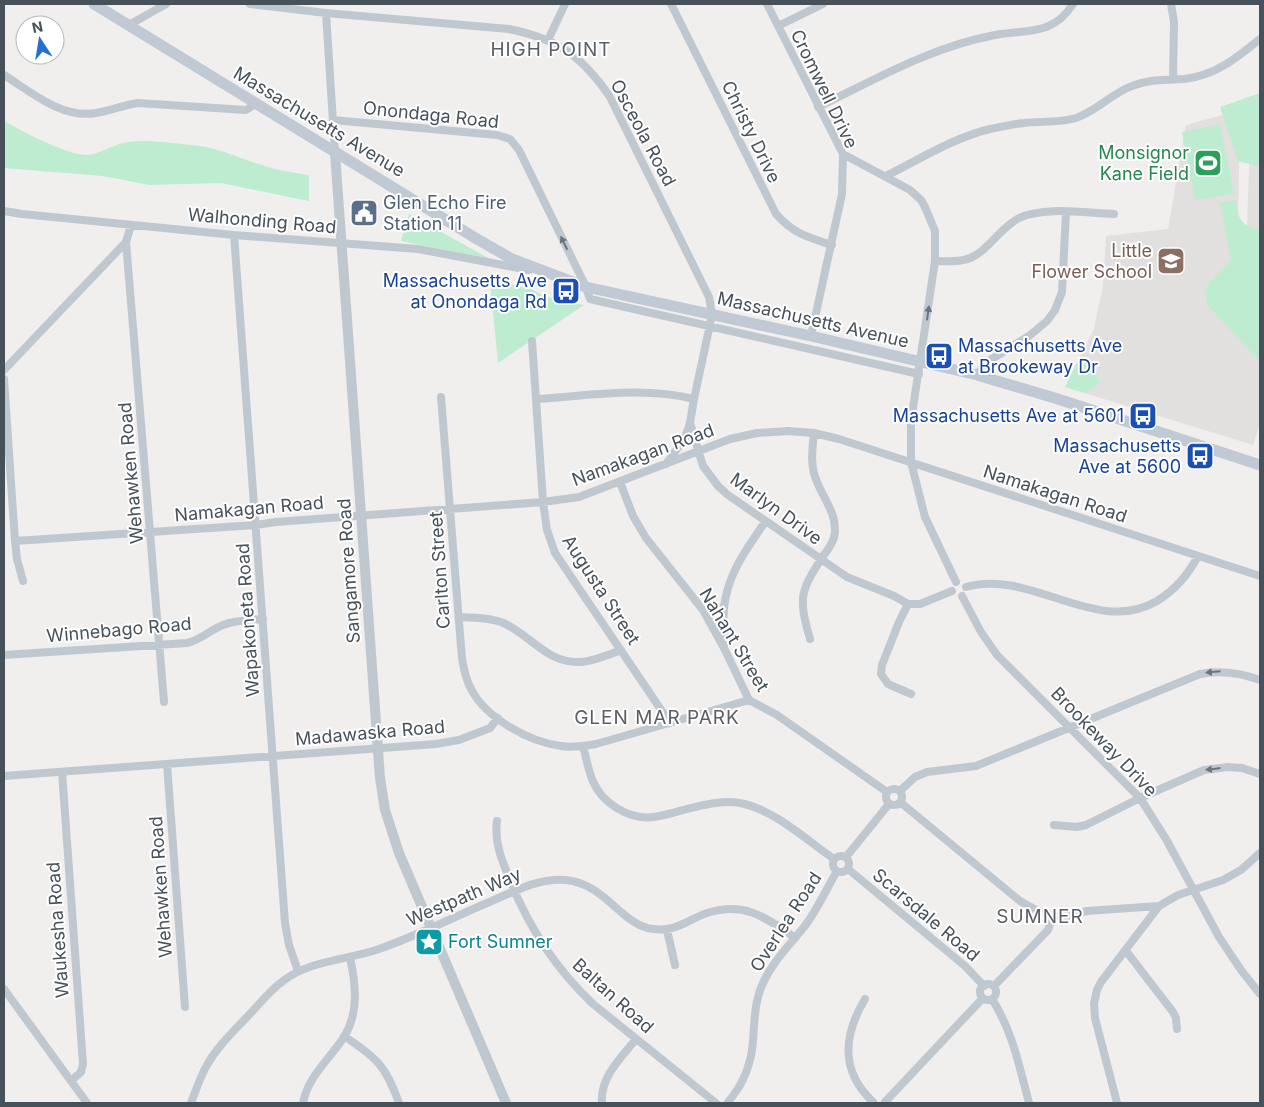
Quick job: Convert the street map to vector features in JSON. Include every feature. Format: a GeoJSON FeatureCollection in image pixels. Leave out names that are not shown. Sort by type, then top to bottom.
{"type":"FeatureCollection","features":[{"type":"Feature","properties":{"kind":"main road","name":"Massachusetts Avenue"},"geometry":{"type":"LineString","coordinates":[[94,4],[335,153],[512,259],[546,273],[586,287],[811,336],[977,375],[1058,399],[1260,465]]}},
{"type":"Feature","properties":{"kind":"street"},"geometry":{"type":"LineString","coordinates":[[129,25],[166,4]]}},
{"type":"Feature","properties":{"kind":"street","name":"Osceola Road"},"geometry":{"type":"LineString","coordinates":[[255,4],[326,13],[509,29],[548,40],[582,62],[598,79],[610,97],[709,298],[712,315]]}},
{"type":"Feature","properties":{"kind":"street"},"geometry":{"type":"LineString","coordinates":[[548,40],[565,4]]}},
{"type":"Feature","properties":{"kind":"street","name":"Christy Drive"},"geometry":{"type":"LineString","coordinates":[[671,4],[776,214],[784,224],[800,234],[832,245]]}},
{"type":"Feature","properties":{"kind":"street","name":"Cromwell Drive"},"geometry":{"type":"LineString","coordinates":[[767,4],[843,154],[842,194],[811,336]]}},
{"type":"Feature","properties":{"kind":"street"},"geometry":{"type":"LineString","coordinates":[[778,26],[823,4]]}},
{"type":"Feature","properties":{"kind":"street"},"geometry":{"type":"LineString","coordinates":[[818,107],[915,59],[948,47],[996,35],[1044,29],[1067,13],[1073,4]]}},
{"type":"Feature","properties":{"kind":"street"},"geometry":{"type":"LineString","coordinates":[[1171,4],[1174,22],[1173,79]]}},
{"type":"Feature","properties":{"kind":"street","name":"Sangamore Road"},"geometry":{"type":"LineString","coordinates":[[326,13],[380,778],[390,827],[398,853],[506,1103]]}},
{"type":"Feature","properties":{"kind":"street"},"geometry":{"type":"LineString","coordinates":[[886,176],[965,137],[1024,123],[1076,118],[1132,86],[1153,80],[1198,76],[1225,66],[1260,39]]}},
{"type":"Feature","properties":{"kind":"street"},"geometry":{"type":"LineString","coordinates":[[4,75],[57,108],[78,113],[96,113],[138,103],[246,110],[255,104]]}},
{"type":"Feature","properties":{"kind":"street","name":"Onondaga Road"},"geometry":{"type":"LineString","coordinates":[[333,120],[497,134],[510,139],[519,150],[586,287]]}},
{"type":"Feature","properties":{"kind":"street"},"geometry":{"type":"LineString","coordinates":[[843,154],[910,190],[921,200],[935,231],[935,261],[911,421],[911,462],[925,517],[956,582]]}},
{"type":"Feature","properties":{"kind":"street","name":"Walhonding Road"},"geometry":{"type":"LineString","coordinates":[[4,211],[234,235],[418,249],[546,273]]}},
{"type":"Feature","properties":{"kind":"street"},"geometry":{"type":"LineString","coordinates":[[935,261],[955,262],[975,257],[1008,225],[1019,218],[1033,213],[1045,211],[1114,214]]}},
{"type":"Feature","properties":{"kind":"street"},"geometry":{"type":"LineString","coordinates":[[977,375],[987,362],[1029,336],[1047,321],[1055,310],[1062,292],[1066,212]]}},
{"type":"Feature","properties":{"kind":"street"},"geometry":{"type":"LineString","coordinates":[[4,370],[126,242],[131,225]]}},
{"type":"Feature","properties":{"kind":"street","name":"Wapakoneta Road"},"geometry":{"type":"LineString","coordinates":[[234,235],[285,924],[289,945],[298,971]]}},
{"type":"Feature","properties":{"kind":"street","name":"Wehawken Road"},"geometry":{"type":"LineString","coordinates":[[126,242],[164,702]]}},
{"type":"Feature","properties":{"kind":"street","name":"Massachusetts Avenue"},"geometry":{"type":"LineString","coordinates":[[586,287],[590,299],[709,328],[918,374]]}},
{"type":"Feature","properties":{"kind":"street","name":"Marlyn Drive"},"geometry":{"type":"LineString","coordinates":[[712,315],[690,423],[703,466],[718,486],[821,561],[847,578],[894,596],[908,604]]}},
{"type":"Feature","properties":{"kind":"street","name":"Augusta Street"},"geometry":{"type":"LineString","coordinates":[[532,342],[543,502],[547,530],[555,553],[670,723]]}},
{"type":"Feature","properties":{"kind":"street"},"geometry":{"type":"LineString","coordinates":[[4,380],[15,541],[17,559],[23,581]]}},
{"type":"Feature","properties":{"kind":"street"},"geometry":{"type":"LineString","coordinates":[[536,400],[649,392],[672,393],[694,398]]}},
{"type":"Feature","properties":{"kind":"street","name":"Carlton Street"},"geometry":{"type":"LineString","coordinates":[[441,397],[462,659],[466,678],[472,690],[481,704],[498,718]]}},
{"type":"Feature","properties":{"kind":"street"},"geometry":{"type":"LineString","coordinates":[[666,464],[685,438],[690,423]]}},
{"type":"Feature","properties":{"kind":"street","name":"Namakagan Road"},"geometry":{"type":"LineString","coordinates":[[15,541],[256,525],[361,515],[543,502],[579,497],[730,439],[757,433],[788,431],[814,433],[839,439],[1260,576]]}},
{"type":"Feature","properties":{"kind":"street"},"geometry":{"type":"LineString","coordinates":[[810,639],[802,606],[803,596],[808,579],[833,542],[835,534],[835,520],[817,482],[814,471],[812,456],[814,433]]}},
{"type":"Feature","properties":{"kind":"street","name":"Nahant Street"},"geometry":{"type":"LineString","coordinates":[[620,482],[633,516],[646,538],[702,610],[724,648],[749,700],[777,715],[887,792]]}},
{"type":"Feature","properties":{"kind":"street"},"geometry":{"type":"LineString","coordinates":[[724,648],[724,607],[736,567],[765,522]]}},
{"type":"Feature","properties":{"kind":"street"},"geometry":{"type":"LineString","coordinates":[[966,587],[978,584],[1007,584],[1024,587],[1091,608],[1121,612],[1150,605],[1170,593],[1179,585],[1198,556]]}},
{"type":"Feature","properties":{"kind":"street"},"geometry":{"type":"LineString","coordinates":[[956,582],[963,583],[966,587]]}},
{"type":"Feature","properties":{"kind":"street"},"geometry":{"type":"LineString","coordinates":[[952,591],[953,585],[956,582]]}},
{"type":"Feature","properties":{"kind":"street"},"geometry":{"type":"LineString","coordinates":[[952,591],[955,595],[962,596],[966,591],[966,587]]}},
{"type":"Feature","properties":{"kind":"street"},"geometry":{"type":"LineString","coordinates":[[911,694],[888,684],[881,674],[882,665],[899,622],[908,604],[920,604],[952,591]]}},
{"type":"Feature","properties":{"kind":"street","name":"Brookeway Drive"},"geometry":{"type":"LineString","coordinates":[[962,596],[980,632],[997,655],[1140,798],[1166,839],[1227,950],[1240,970],[1260,994]]}},
{"type":"Feature","properties":{"kind":"street"},"geometry":{"type":"LineString","coordinates":[[702,610],[724,607]]}},
{"type":"Feature","properties":{"kind":"street"},"geometry":{"type":"LineString","coordinates":[[459,618],[483,618],[501,622],[513,628],[549,654],[566,661],[580,662],[621,650]]}},
{"type":"Feature","properties":{"kind":"street","name":"Winnebago Road"},"geometry":{"type":"LineString","coordinates":[[4,655],[187,643],[197,640],[230,622],[263,619]]}},
{"type":"Feature","properties":{"kind":"street"},"geometry":{"type":"LineString","coordinates":[[900,791],[915,778],[926,772],[976,766],[1200,674],[1214,671],[1227,672],[1260,680]]}},
{"type":"Feature","properties":{"kind":"street"},"geometry":{"type":"LineString","coordinates":[[498,718],[520,733],[539,742],[561,746],[583,746],[749,700]]}},
{"type":"Feature","properties":{"kind":"street","name":"Madawaska Road"},"geometry":{"type":"LineString","coordinates":[[4,776],[436,744],[459,740],[490,728],[498,718]]}},
{"type":"Feature","properties":{"kind":"street"},"geometry":{"type":"LineString","coordinates":[[583,746],[593,781],[603,796],[623,812],[653,817],[712,802],[752,806],[771,814],[834,859]]}},
{"type":"Feature","properties":{"kind":"street","name":"Wehawken Road"},"geometry":{"type":"LineString","coordinates":[[167,764],[185,1007]]}},
{"type":"Feature","properties":{"kind":"street"},"geometry":{"type":"LineString","coordinates":[[1054,825],[1077,827],[1086,825],[1140,798],[1204,770],[1228,767],[1242,768],[1260,774]]}},
{"type":"Feature","properties":{"kind":"street","name":"Waukesha Road"},"geometry":{"type":"LineString","coordinates":[[62,772],[83,1064],[81,1072],[72,1080]]}},
{"type":"Feature","properties":{"kind":"street"},"geometry":{"type":"LineString","coordinates":[[889,804],[885,797],[887,792],[893,789],[900,791]]}},
{"type":"Feature","properties":{"kind":"street"},"geometry":{"type":"LineString","coordinates":[[889,804],[894,805],[900,802],[902,798],[900,791]]}},
{"type":"Feature","properties":{"kind":"street"},"geometry":{"type":"LineString","coordinates":[[900,802],[1020,901],[1036,910],[1053,916],[1067,916],[1087,911],[1159,906]]}},
{"type":"Feature","properties":{"kind":"street"},"geometry":{"type":"LineString","coordinates":[[846,857],[889,804]]}},
{"type":"Feature","properties":{"kind":"street","name":"Baltan Road"},"geometry":{"type":"LineString","coordinates":[[497,820],[499,852],[514,891],[527,920],[557,966],[593,1004],[716,1103]]}},
{"type":"Feature","properties":{"kind":"street"},"geometry":{"type":"LineString","coordinates":[[841,855],[846,857],[849,861],[848,869],[842,872],[837,871],[833,864],[834,859],[841,855]]}},
{"type":"Feature","properties":{"kind":"street"},"geometry":{"type":"LineString","coordinates":[[1117,1103],[1095,1018],[1094,1003],[1101,982],[1159,906],[1178,895],[1223,880],[1260,856]]}},
{"type":"Feature","properties":{"kind":"street","name":"Scarsdale Road"},"geometry":{"type":"LineString","coordinates":[[848,869],[965,966],[984,986]]}},
{"type":"Feature","properties":{"kind":"street","name":"Overlea Road"},"geometry":{"type":"LineString","coordinates":[[729,1103],[739,1089],[748,1068],[752,1050],[755,1009],[762,984],[774,962],[794,936],[804,927],[837,871]]}},
{"type":"Feature","properties":{"kind":"street","name":"Westpath Way"},"geometry":{"type":"LineString","coordinates":[[191,1103],[207,1064],[221,1046],[270,992],[298,971],[379,949],[514,891],[546,880],[566,880],[582,883],[600,892],[638,925],[652,929],[667,930],[707,914],[731,909],[744,910],[763,916],[794,936]]}},
{"type":"Feature","properties":{"kind":"street"},"geometry":{"type":"LineString","coordinates":[[994,986],[1048,930],[1053,916]]}},
{"type":"Feature","properties":{"kind":"street"},"geometry":{"type":"LineString","coordinates":[[667,930],[675,965]]}},
{"type":"Feature","properties":{"kind":"street"},"geometry":{"type":"LineString","coordinates":[[1126,951],[1173,1012],[1177,1028]]}},
{"type":"Feature","properties":{"kind":"street"},"geometry":{"type":"LineString","coordinates":[[303,1103],[309,1083],[344,1036],[354,1012],[355,980],[350,958]]}},
{"type":"Feature","properties":{"kind":"street"},"geometry":{"type":"LineString","coordinates":[[982,998],[981,992],[984,986],[988,983],[994,986]]}},
{"type":"Feature","properties":{"kind":"street"},"geometry":{"type":"LineString","coordinates":[[982,998],[986,1001],[992,999],[995,993],[994,986]]}},
{"type":"Feature","properties":{"kind":"street"},"geometry":{"type":"LineString","coordinates":[[4,989],[87,1103]]}},
{"type":"Feature","properties":{"kind":"street"},"geometry":{"type":"LineString","coordinates":[[865,999],[856,1014],[851,1030],[848,1060],[858,1085],[873,1103],[880,1100],[885,1103],[982,998]]}},
{"type":"Feature","properties":{"kind":"street"},"geometry":{"type":"LineString","coordinates":[[992,999],[1002,1015],[1013,1040],[1029,1103]]}},
{"type":"Feature","properties":{"kind":"street"},"geometry":{"type":"LineString","coordinates":[[4,1005],[12,1000]]}},
{"type":"Feature","properties":{"kind":"street"},"geometry":{"type":"LineString","coordinates":[[344,1036],[378,1061],[393,1084],[399,1103]]}},
{"type":"Feature","properties":{"kind":"street"},"geometry":{"type":"LineString","coordinates":[[602,1103],[602,1092],[606,1079],[636,1039]]}},
{"type":"Feature","properties":{"kind":"street"},"geometry":{"type":"LineString","coordinates":[[716,1103],[721,1100],[729,1103]]}},
{"type":"Feature","properties":{"kind":"shaded area"},"geometry":{"type":"Polygon","coordinates":[[[1260,107],[1260,275],[1246,254],[1251,114],[1260,107]]]}},
{"type":"Feature","properties":{"kind":"shaded area","name":"Little Flower School"},"geometry":{"type":"Polygon","coordinates":[[[1240,110],[1237,291],[1260,324],[1260,424],[1253,445],[1065,387],[1094,329],[1103,286],[1106,236],[1168,229],[1186,125],[1240,110]]]}},
{"type":"Feature","properties":{"kind":"green space"},"geometry":{"type":"Polygon","coordinates":[[[1260,93],[1260,167],[1238,161],[1220,107],[1260,93]]]}},
{"type":"Feature","properties":{"kind":"green space"},"geometry":{"type":"Polygon","coordinates":[[[4,121],[45,142],[79,154],[93,154],[123,143],[136,141],[168,142],[211,148],[268,167],[309,175],[309,201],[221,183],[149,185],[103,176],[4,168],[4,121]]]}},
{"type":"Feature","properties":{"kind":"green space","name":"Monsignor Kane Field"},"geometry":{"type":"Polygon","coordinates":[[[1220,124],[1234,194],[1195,200],[1182,132],[1220,124]]]}},
{"type":"Feature","properties":{"kind":"green space"},"geometry":{"type":"Polygon","coordinates":[[[1236,200],[1239,217],[1242,221],[1249,227],[1260,230],[1260,361],[1208,306],[1205,293],[1208,284],[1231,260],[1220,203],[1236,200]]]}},
{"type":"Feature","properties":{"kind":"green space"},"geometry":{"type":"Polygon","coordinates":[[[409,214],[490,259],[401,241],[409,214]]]}},
{"type":"Feature","properties":{"kind":"green space"},"geometry":{"type":"Polygon","coordinates":[[[490,280],[531,289],[546,297],[584,305],[498,363],[490,280]]]}},
{"type":"Feature","properties":{"kind":"green space"},"geometry":{"type":"Polygon","coordinates":[[[1078,361],[1090,367],[1101,382],[1085,393],[1065,387],[1078,361]]]}},
{"type":"Feature","properties":{"kind":"place","name":"Monsignor Kane Field"},"geometry":{"type":"Point","coordinates":[1208,163]}},
{"type":"Feature","properties":{"kind":"place","name":"Glen Echo Fire Station 11"},"geometry":{"type":"Point","coordinates":[364,213]}},
{"type":"Feature","properties":{"kind":"place","name":"Little Flower School"},"geometry":{"type":"Point","coordinates":[1171,261]}},
{"type":"Feature","properties":{"kind":"place","name":"Massachusetts Ave at Onondaga Rd"},"geometry":{"type":"Point","coordinates":[566,291]}},
{"type":"Feature","properties":{"kind":"place","name":"Massachusetts Ave at Brookeway Dr"},"geometry":{"type":"Point","coordinates":[939,356]}},
{"type":"Feature","properties":{"kind":"place","name":"Massachusetts Ave at 5601"},"geometry":{"type":"Point","coordinates":[1143,416]}},
{"type":"Feature","properties":{"kind":"place","name":"Massachusetts Ave at 5600"},"geometry":{"type":"Point","coordinates":[1200,456]}},
{"type":"Feature","properties":{"kind":"place","name":"Fort Sumner"},"geometry":{"type":"Point","coordinates":[429,942]}},
{"type":"Feature","properties":{"kind":"district","name":"HIGH POINT"},"geometry":{"type":"Point","coordinates":[551,49]}},
{"type":"Feature","properties":{"kind":"district","name":"GLEN MAR PARK"},"geometry":{"type":"Point","coordinates":[657,717]}},
{"type":"Feature","properties":{"kind":"district","name":"SUMNER"},"geometry":{"type":"Point","coordinates":[1040,916]}}]}
